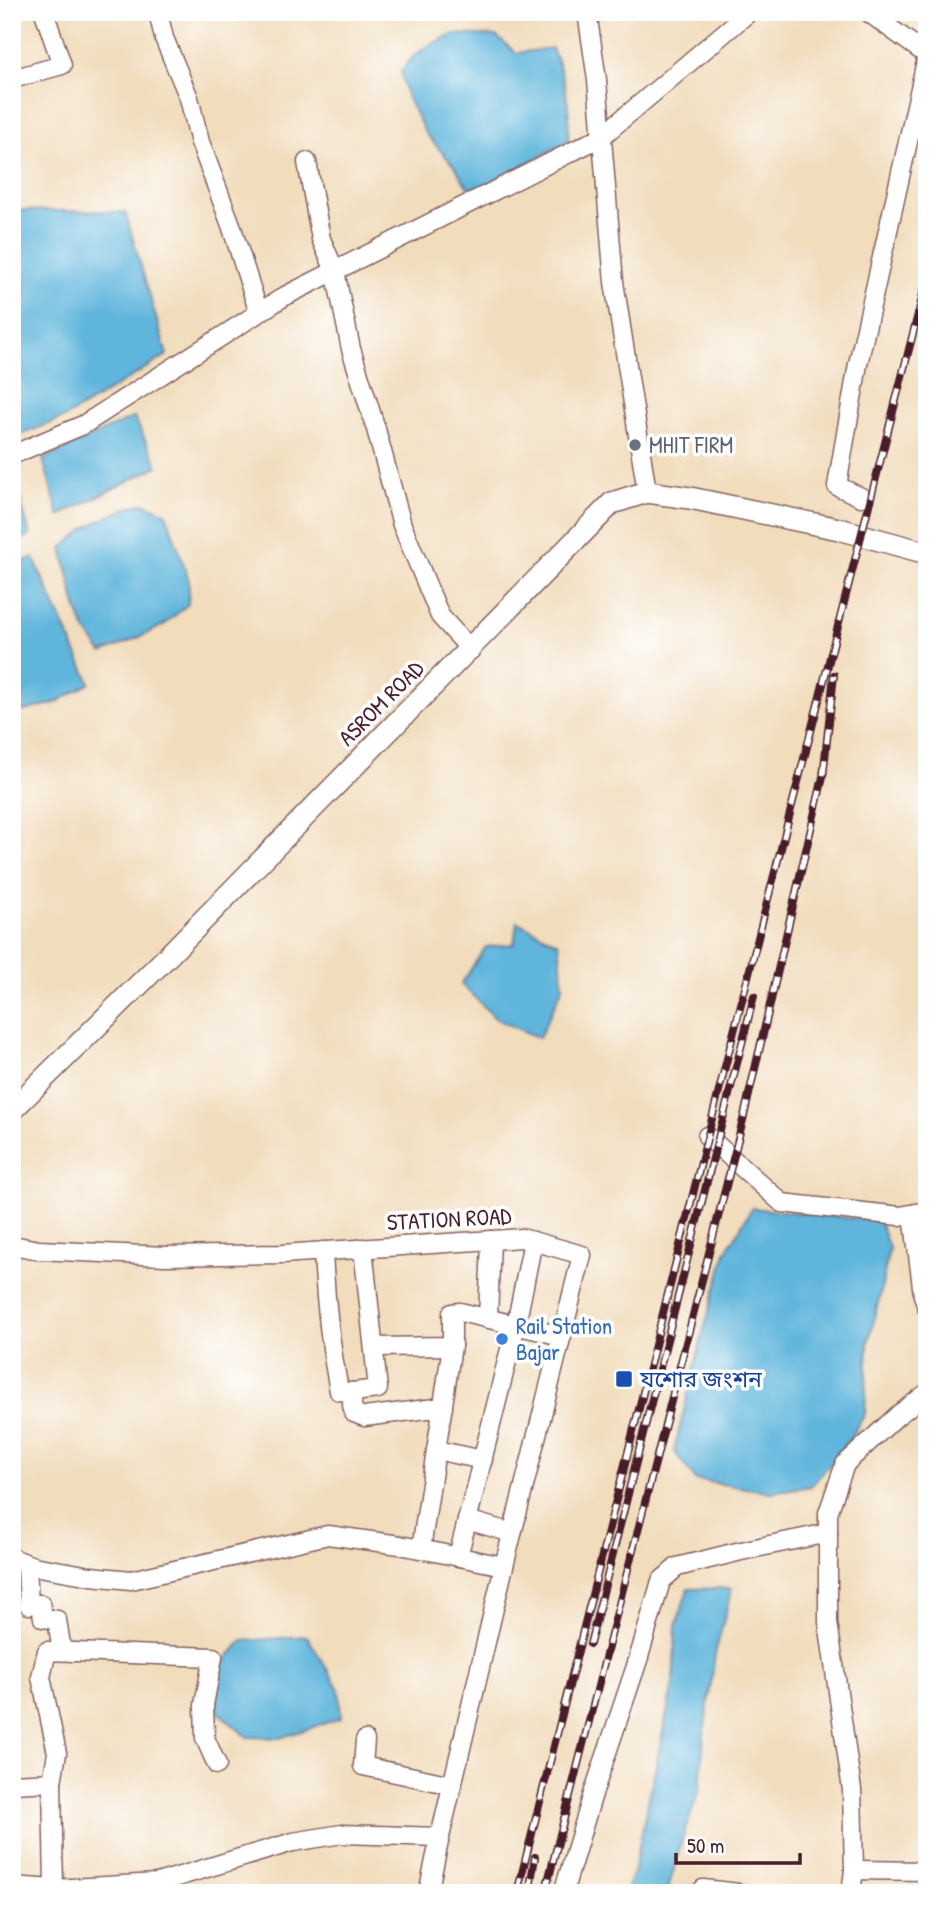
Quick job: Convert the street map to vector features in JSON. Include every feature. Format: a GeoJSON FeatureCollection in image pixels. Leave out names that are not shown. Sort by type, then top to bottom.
{"type":"FeatureCollection","features":[{"type":"Feature","properties":{"kind":"street"},"geometry":{"type":"LineString","coordinates":[[12,79],[62,65],[44,12]]}},
{"type":"Feature","properties":{"kind":"street"},"geometry":{"type":"LineString","coordinates":[[158,12],[164,38],[189,98],[200,142],[231,225],[258,313]]}},
{"type":"Feature","properties":{"kind":"street"},"geometry":{"type":"LineString","coordinates":[[587,12],[597,80],[614,282],[647,492]]}},
{"type":"Feature","properties":{"kind":"street"},"geometry":{"type":"LineString","coordinates":[[12,455],[83,425],[285,296],[601,137],[748,12]]}},
{"type":"Feature","properties":{"kind":"street"},"geometry":{"type":"LineString","coordinates":[[861,497],[837,486],[858,364],[927,56],[868,12]]}},
{"type":"Feature","properties":{"kind":"street"},"geometry":{"type":"LineString","coordinates":[[307,162],[321,239],[335,271],[351,349],[402,525],[440,616],[471,649]]}},
{"type":"Feature","properties":{"kind":"street","name":"ASROM ROAD"},"geometry":{"type":"LineString","coordinates":[[12,1110],[168,956],[612,503],[647,492],[690,498],[850,532],[927,553]]}},
{"type":"Feature","properties":{"kind":"street"},"geometry":{"type":"LineString","coordinates":[[708,1136],[782,1203],[900,1216],[920,1212],[923,1295],[927,1308]]}},
{"type":"Feature","properties":{"kind":"street","name":"STATION ROAD"},"geometry":{"type":"LineString","coordinates":[[12,1245],[39,1250],[165,1256],[323,1251],[522,1238],[582,1255],[504,1566],[428,1893]]}},
{"type":"Feature","properties":{"kind":"street"},"geometry":{"type":"LineString","coordinates":[[488,1319],[491,1240]]}},
{"type":"Feature","properties":{"kind":"street"},"geometry":{"type":"LineString","coordinates":[[458,1557],[516,1325],[533,1241]]}},
{"type":"Feature","properties":{"kind":"street"},"geometry":{"type":"LineString","coordinates":[[323,1251],[332,1356],[339,1391],[353,1392],[378,1389],[363,1248]]}},
{"type":"Feature","properties":{"kind":"street"},"geometry":{"type":"LineString","coordinates":[[421,1549],[452,1346],[452,1313],[460,1312],[562,1336]]}},
{"type":"Feature","properties":{"kind":"street"},"geometry":{"type":"LineString","coordinates":[[374,1347],[452,1346]]}},
{"type":"Feature","properties":{"kind":"street"},"geometry":{"type":"LineString","coordinates":[[353,1392],[354,1413],[364,1417],[443,1407]]}},
{"type":"Feature","properties":{"kind":"street"},"geometry":{"type":"LineString","coordinates":[[851,1893],[854,1870],[852,1790],[828,1622],[828,1513],[845,1464],[898,1415],[927,1393]]}},
{"type":"Feature","properties":{"kind":"street"},"geometry":{"type":"LineString","coordinates":[[436,1450],[482,1460]]}},
{"type":"Feature","properties":{"kind":"street"},"geometry":{"type":"LineString","coordinates":[[467,1520],[512,1533]]}},
{"type":"Feature","properties":{"kind":"street"},"geometry":{"type":"LineString","coordinates":[[563,1893],[661,1581],[677,1567],[828,1533]]}},
{"type":"Feature","properties":{"kind":"street"},"geometry":{"type":"LineString","coordinates":[[20,1561],[33,1566],[91,1576],[131,1580],[328,1535],[421,1549],[504,1566]]}},
{"type":"Feature","properties":{"kind":"street"},"geometry":{"type":"LineString","coordinates":[[20,1561],[29,1605],[41,1604],[43,1618],[57,1620],[62,1651]]}},
{"type":"Feature","properties":{"kind":"street"},"geometry":{"type":"LineString","coordinates":[[54,1889],[52,1782],[57,1753],[40,1677],[47,1651],[213,1657],[204,1705],[205,1738],[217,1765]]}},
{"type":"Feature","properties":{"kind":"street"},"geometry":{"type":"LineString","coordinates":[[365,1740],[363,1766],[452,1785]]}},
{"type":"Feature","properties":{"kind":"street"},"geometry":{"type":"LineString","coordinates":[[12,1784],[52,1782]]}},
{"type":"Feature","properties":{"kind":"street"},"geometry":{"type":"LineString","coordinates":[[12,1886],[54,1889],[157,1883],[293,1842],[342,1835],[440,1837]]}},
{"type":"Feature","properties":{"kind":"street"},"geometry":{"type":"LineString","coordinates":[[854,1870],[927,1871]]}},
{"type":"Feature","properties":{"kind":"street"},"geometry":{"type":"LineString","coordinates":[[703,1889],[739,1893]]}},
{"type":"Feature","properties":{"kind":"water"},"geometry":{"type":"Polygon","coordinates":[[[455,34],[496,36],[516,53],[552,48],[566,95],[569,140],[489,185],[468,188],[456,168],[426,134],[406,95],[401,72],[412,58],[425,48],[455,34]]]}},
{"type":"Feature","properties":{"kind":"water"},"geometry":{"type":"Polygon","coordinates":[[[12,210],[125,212],[167,355],[66,417],[12,438],[12,210]]]}},
{"type":"Feature","properties":{"kind":"water"},"geometry":{"type":"Polygon","coordinates":[[[134,417],[158,466],[59,516],[43,459],[134,417]]]}},
{"type":"Feature","properties":{"kind":"water"},"geometry":{"type":"Polygon","coordinates":[[[16,483],[30,535],[12,544],[12,484],[16,483]]]}},
{"type":"Feature","properties":{"kind":"water"},"geometry":{"type":"Polygon","coordinates":[[[144,503],[166,513],[189,581],[188,604],[164,625],[102,653],[84,628],[62,548],[87,527],[124,509],[144,503]]]}},
{"type":"Feature","properties":{"kind":"water"},"geometry":{"type":"Polygon","coordinates":[[[33,557],[90,683],[55,703],[20,712],[12,717],[12,567],[33,557]]]}},
{"type":"Feature","properties":{"kind":"water"},"geometry":{"type":"Polygon","coordinates":[[[517,922],[559,943],[563,987],[539,1038],[496,1019],[461,984],[486,947],[514,944],[517,922]]]}},
{"type":"Feature","properties":{"kind":"water"},"geometry":{"type":"Polygon","coordinates":[[[752,1208],[879,1221],[889,1248],[868,1344],[865,1414],[844,1448],[811,1486],[771,1492],[696,1480],[674,1451],[726,1252],[752,1208]]]}},
{"type":"Feature","properties":{"kind":"water"},"geometry":{"type":"Polygon","coordinates":[[[732,1588],[715,1654],[700,1788],[667,1893],[624,1893],[633,1874],[673,1684],[676,1626],[688,1589],[732,1588]]]}},
{"type":"Feature","properties":{"kind":"water"},"geometry":{"type":"Polygon","coordinates":[[[307,1636],[339,1689],[341,1718],[280,1738],[247,1737],[216,1710],[218,1668],[242,1641],[307,1636]]]}},
{"type":"Feature","properties":{"kind":"railway"},"geometry":{"type":"LineString","coordinates":[[517,1893],[927,279]]}},
{"type":"Feature","properties":{"kind":"railway"},"geometry":{"type":"LineString","coordinates":[[545,1893],[744,1116],[823,777],[834,675]]}},
{"type":"Feature","properties":{"kind":"railway"},"geometry":{"type":"LineString","coordinates":[[590,1644],[754,996]]}},
{"type":"Feature","properties":{"kind":"railway"},"geometry":{"type":"LineString","coordinates":[[529,1893],[535,1857]]}},
{"type":"Feature","properties":{"kind":"place","name":"MHIT FIRM"},"geometry":{"type":"Point","coordinates":[635,445]}},
{"type":"Feature","properties":{"kind":"place","name":"Rail Station Bajar"},"geometry":{"type":"Point","coordinates":[502,1339]}},
{"type":"Feature","properties":{"kind":"place","name":"যশোর জংশন"},"geometry":{"type":"Point","coordinates":[624,1379]}}]}
